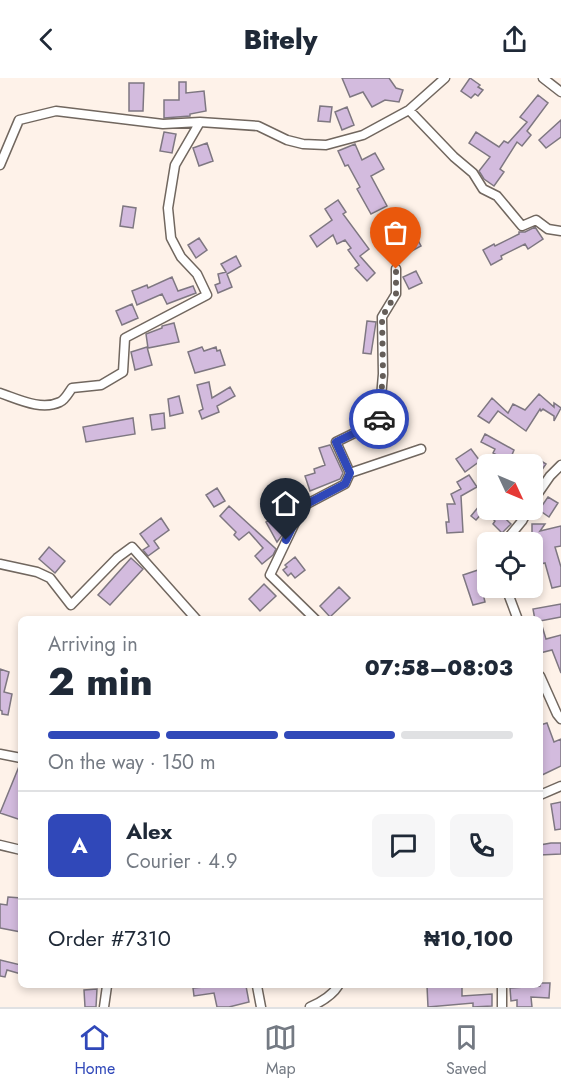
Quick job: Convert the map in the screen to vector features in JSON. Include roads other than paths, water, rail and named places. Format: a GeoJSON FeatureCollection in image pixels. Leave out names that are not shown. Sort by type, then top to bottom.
{"type":"FeatureCollection","features":[{"type":"Feature","properties":{"kind":"street"},"geometry":{"type":"LineString","coordinates":[[0,165],[19,120],[56,111],[163,124],[200,122],[258,126],[287,140],[303,144],[326,145],[363,135],[409,110],[445,78]]}},
{"type":"Feature","properties":{"kind":"street"},"geometry":{"type":"LineString","coordinates":[[543,78],[561,92]]}},
{"type":"Feature","properties":{"kind":"street"},"geometry":{"type":"LineString","coordinates":[[409,110],[454,157],[473,173],[483,189],[497,196],[522,226],[536,220],[548,230],[561,231]]}},
{"type":"Feature","properties":{"kind":"street"},"geometry":{"type":"LineString","coordinates":[[0,393],[22,401],[44,405],[61,402],[72,388],[101,385],[123,372],[125,338],[207,295],[197,274],[181,257],[171,238],[168,208],[175,165],[200,122]]}},
{"type":"Feature","properties":{"kind":"street"},"geometry":{"type":"LineString","coordinates":[[350,473],[336,442],[379,421],[383,374],[382,317],[396,294],[396,269]]}},
{"type":"Feature","properties":{"kind":"street"},"geometry":{"type":"LineString","coordinates":[[311,616],[270,575],[303,506],[345,484],[350,473],[421,449]]}},
{"type":"Feature","properties":{"kind":"street"},"geometry":{"type":"LineString","coordinates":[[543,486],[561,465]]}},
{"type":"Feature","properties":{"kind":"street"},"geometry":{"type":"LineString","coordinates":[[513,532],[523,520]]}},
{"type":"Feature","properties":{"kind":"street"},"geometry":{"type":"LineString","coordinates":[[0,564],[37,572],[50,578],[71,605],[117,558],[132,547],[193,616]]}},
{"type":"Feature","properties":{"kind":"street"},"geometry":{"type":"LineString","coordinates":[[510,598],[516,616]]}},
{"type":"Feature","properties":{"kind":"street"},"geometry":{"type":"LineString","coordinates":[[543,683],[561,719]]}},
{"type":"Feature","properties":{"kind":"street"},"geometry":{"type":"LineString","coordinates":[[0,754],[18,757]]}},
{"type":"Feature","properties":{"kind":"street"},"geometry":{"type":"LineString","coordinates":[[543,794],[561,786]]}},
{"type":"Feature","properties":{"kind":"street"},"geometry":{"type":"LineString","coordinates":[[0,845],[18,849]]}},
{"type":"Feature","properties":{"kind":"street"},"geometry":{"type":"LineString","coordinates":[[104,1007],[106,988]]}},
{"type":"Feature","properties":{"kind":"street"},"geometry":{"type":"LineString","coordinates":[[257,988],[261,1007]]}},
{"type":"Feature","properties":{"kind":"street"},"geometry":{"type":"LineString","coordinates":[[310,1007],[337,988]]}},
{"type":"Feature","properties":{"kind":"street"},"geometry":{"type":"LineString","coordinates":[[502,988],[502,1007]]}}]}
